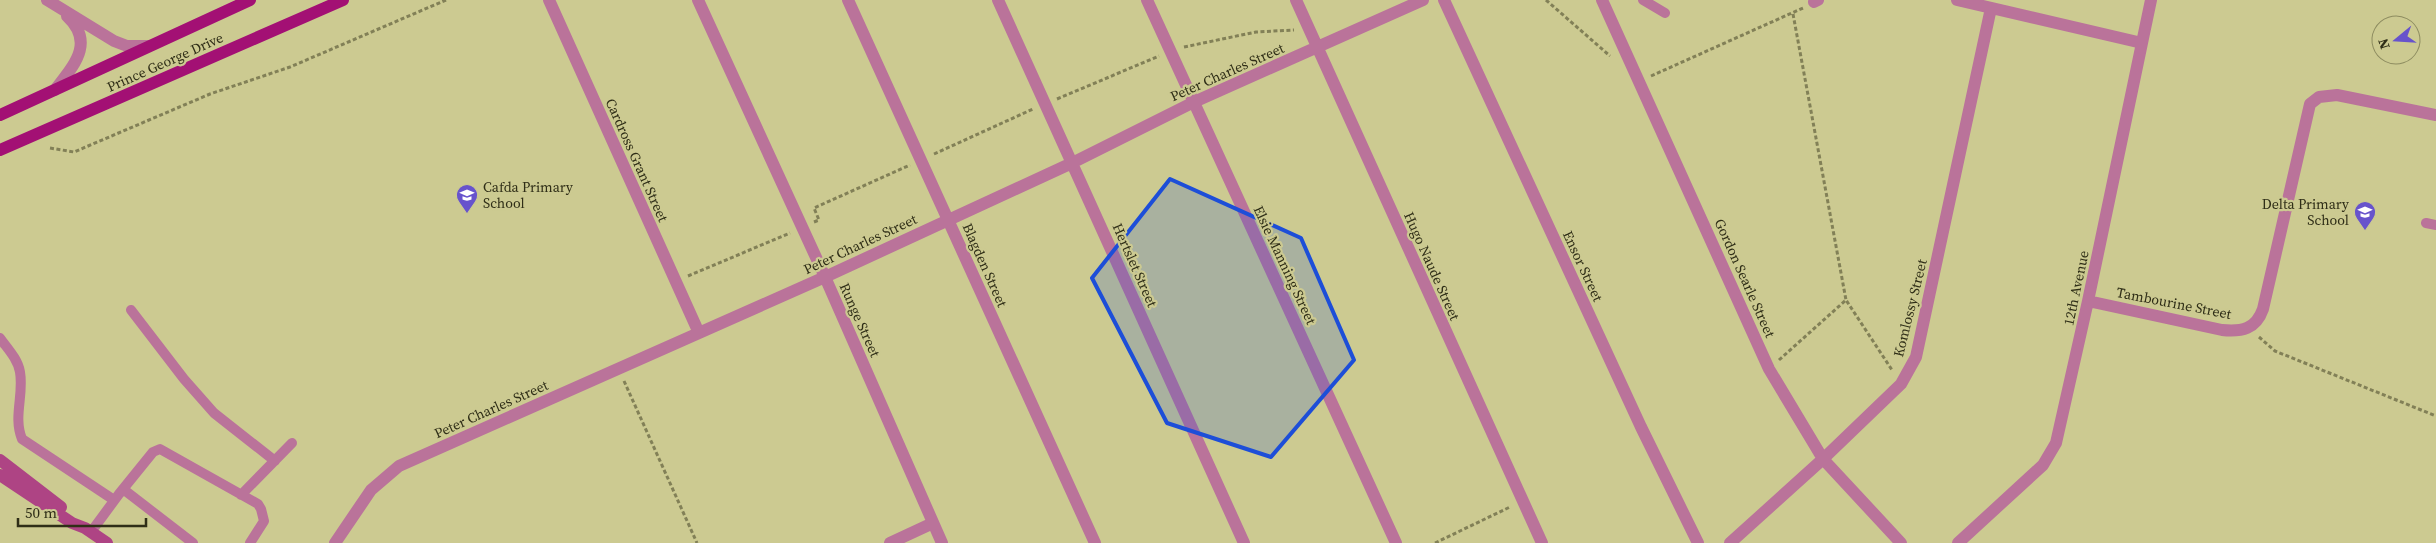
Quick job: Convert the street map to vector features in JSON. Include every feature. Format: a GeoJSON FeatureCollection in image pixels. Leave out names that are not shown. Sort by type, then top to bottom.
{"type":"FeatureCollection","features":[{"type":"Feature","properties":{"kind":"main road","name":"Prince George Drive"},"geometry":{"type":"LineString","coordinates":[[0,115],[250,0]]}},
{"type":"Feature","properties":{"kind":"main road","name":"Prince George Drive"},"geometry":{"type":"LineString","coordinates":[[0,151],[342,0]]}},
{"type":"Feature","properties":{"kind":"main road"},"geometry":{"type":"LineString","coordinates":[[0,460],[107,543]]}},
{"type":"Feature","properties":{"kind":"main road"},"geometry":{"type":"LineString","coordinates":[[0,475],[72,524],[88,530]]}},
{"type":"Feature","properties":{"kind":"street","name":"Cardross Grant Street"},"geometry":{"type":"LineString","coordinates":[[549,0],[699,333]]}},
{"type":"Feature","properties":{"kind":"street","name":"Runge Street"},"geometry":{"type":"LineString","coordinates":[[698,0],[825,277],[942,543]]}},
{"type":"Feature","properties":{"kind":"street","name":"Blagden Street"},"geometry":{"type":"LineString","coordinates":[[848,0],[1095,543]]}},
{"type":"Feature","properties":{"kind":"street","name":"Hertslet Street"},"geometry":{"type":"LineString","coordinates":[[998,0],[1244,543]]}},
{"type":"Feature","properties":{"kind":"street","name":"Elsie Manning Street"},"geometry":{"type":"LineString","coordinates":[[1147,0],[1396,543]]}},
{"type":"Feature","properties":{"kind":"street","name":"Hugo Naude Street"},"geometry":{"type":"LineString","coordinates":[[1296,0],[1542,543]]}},
{"type":"Feature","properties":{"kind":"street","name":"Peter Charles Street"},"geometry":{"type":"LineString","coordinates":[[335,543],[370,490],[399,466],[825,277],[1072,163],[1194,102],[1423,0]]}},
{"type":"Feature","properties":{"kind":"street","name":"Ensor Street"},"geometry":{"type":"LineString","coordinates":[[1444,0],[1641,427],[1698,543]]}},
{"type":"Feature","properties":{"kind":"street","name":"Gordon Searle Street"},"geometry":{"type":"LineString","coordinates":[[1602,0],[1769,369],[1823,459],[1901,543]]}},
{"type":"Feature","properties":{"kind":"street"},"geometry":{"type":"LineString","coordinates":[[1957,0],[2142,43]]}},
{"type":"Feature","properties":{"kind":"street","name":"12th Avenue"},"geometry":{"type":"LineString","coordinates":[[1958,543],[2034,474],[2053,449],[2088,301],[2151,0]]}},
{"type":"Feature","properties":{"kind":"street"},"geometry":{"type":"LineString","coordinates":[[53,4],[114,41],[127,46],[148,46]]}},
{"type":"Feature","properties":{"kind":"street"},"geometry":{"type":"LineString","coordinates":[[53,4],[78,28],[81,45],[73,66],[54,90]]}},
{"type":"Feature","properties":{"kind":"street","name":"Komlossy Street"},"geometry":{"type":"LineString","coordinates":[[1730,543],[1823,459],[1901,384],[1916,357],[1991,8]]}},
{"type":"Feature","properties":{"kind":"street","name":"Tambourine Street"},"geometry":{"type":"LineString","coordinates":[[2088,301],[2222,330],[2235,331],[2249,328],[2256,322],[2264,309],[2310,104],[2319,97],[2337,95],[2436,115]]}},
{"type":"Feature","properties":{"kind":"street"},"geometry":{"type":"LineString","coordinates":[[890,543],[933,523]]}},
{"type":"Feature","properties":{"kind":"lane"},"geometry":{"type":"LineString","coordinates":[[1643,0],[1665,13]]}},
{"type":"Feature","properties":{"kind":"lane"},"geometry":{"type":"LineString","coordinates":[[131,310],[184,378],[214,412],[275,462]]}},
{"type":"Feature","properties":{"kind":"lane"},"geometry":{"type":"LineString","coordinates":[[0,338],[14,358],[20,371],[17,418],[22,439],[114,500]]}},
{"type":"Feature","properties":{"kind":"lane"},"geometry":{"type":"LineString","coordinates":[[241,495],[292,443]]}},
{"type":"Feature","properties":{"kind":"lane"},"geometry":{"type":"LineString","coordinates":[[88,530],[153,452],[160,449],[258,504],[264,515],[262,526],[250,543]]}},
{"type":"Feature","properties":{"kind":"lane"},"geometry":{"type":"LineString","coordinates":[[123,489],[193,543]]}},
{"type":"Feature","properties":{"kind":"path"},"geometry":{"type":"LineString","coordinates":[[50,148],[74,152],[210,94],[290,67],[446,0]]}},
{"type":"Feature","properties":{"kind":"path"},"geometry":{"type":"LineString","coordinates":[[1546,0],[1614,59]]}},
{"type":"Feature","properties":{"kind":"path"},"geometry":{"type":"LineString","coordinates":[[1639,81],[1793,14],[1816,1]]}},
{"type":"Feature","properties":{"kind":"path"},"geometry":{"type":"LineString","coordinates":[[1793,14],[1846,300],[1901,384]]}},
{"type":"Feature","properties":{"kind":"path"},"geometry":{"type":"LineString","coordinates":[[666,260],[690,276],[819,220],[814,208],[1045,104],[1170,51],[1256,32],[1309,28]]}},
{"type":"Feature","properties":{"kind":"path"},"geometry":{"type":"LineString","coordinates":[[1769,369],[1846,300]]}},
{"type":"Feature","properties":{"kind":"path"},"geometry":{"type":"LineString","coordinates":[[2249,328],[2275,351],[2436,416]]}},
{"type":"Feature","properties":{"kind":"path"},"geometry":{"type":"LineString","coordinates":[[618,369],[697,543]]}},
{"type":"Feature","properties":{"kind":"path"},"geometry":{"type":"LineString","coordinates":[[1435,543],[1522,502]]}},
{"type":"Feature","properties":{"kind":"highlighted area"},"geometry":{"type":"Polygon","coordinates":[[[1170,179],[1301,238],[1354,360],[1271,457],[1167,423],[1092,278],[1170,179]]]}},
{"type":"Feature","properties":{"kind":"place","name":"Cafda Primary School"},"geometry":{"type":"Point","coordinates":[467,214]}},
{"type":"Feature","properties":{"kind":"place","name":"Delta Primary School"},"geometry":{"type":"Point","coordinates":[2365,231]}}]}
